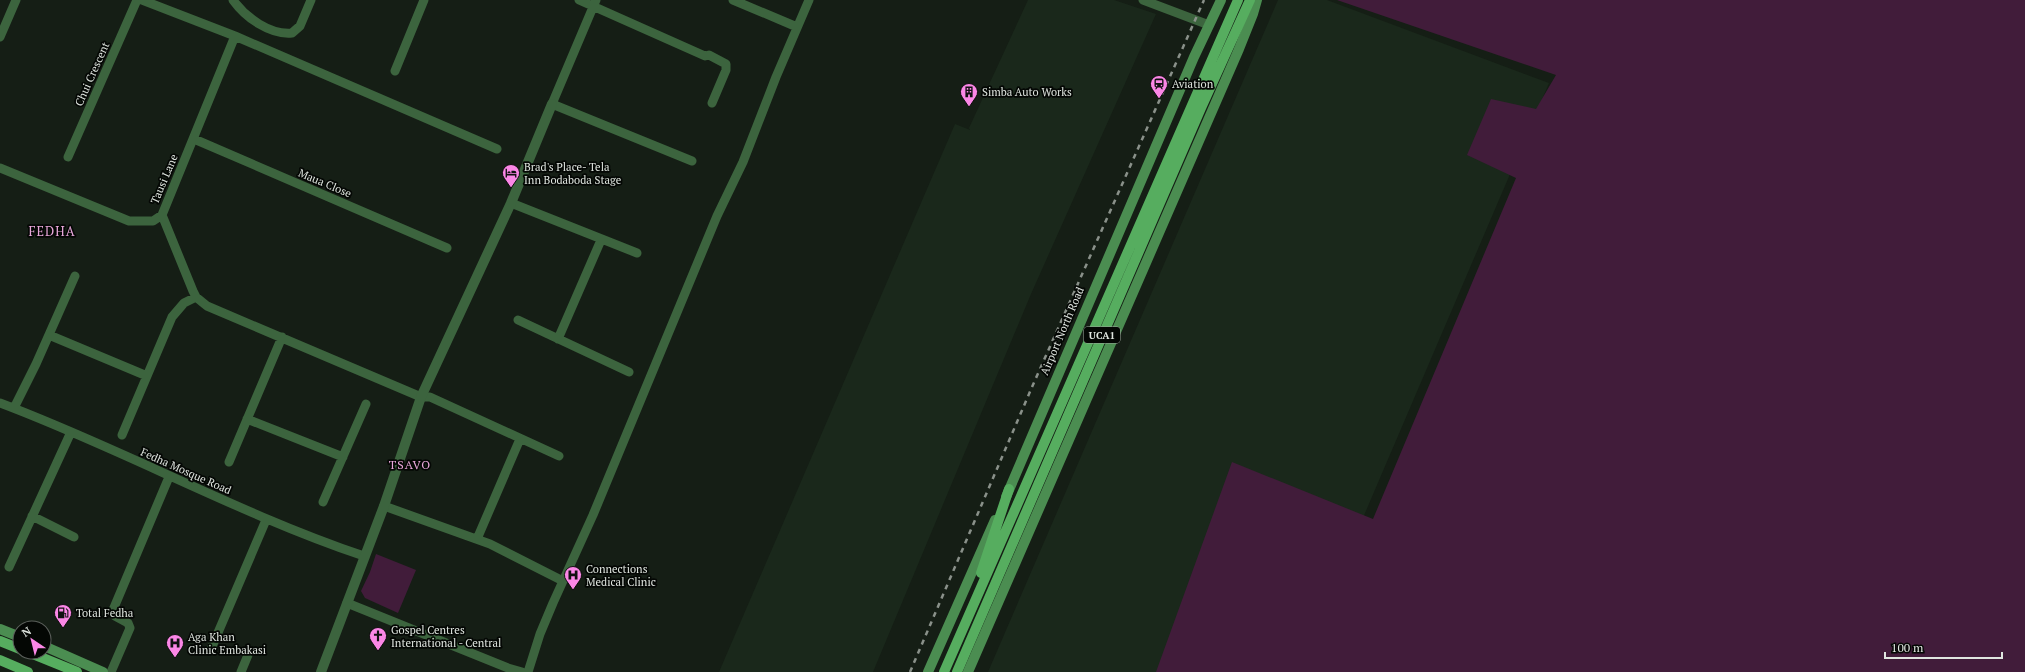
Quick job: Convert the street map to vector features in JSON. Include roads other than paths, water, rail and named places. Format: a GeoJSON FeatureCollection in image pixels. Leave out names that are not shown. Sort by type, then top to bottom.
{"type":"FeatureCollection","features":[{"type":"Feature","properties":{"kind":"main road","name":"Airport North Road"},"geometry":{"type":"LineString","coordinates":[[928,672],[1009,489],[1085,309],[1209,25],[1222,0]]}},
{"type":"Feature","properties":{"kind":"main road","name":"UCA1"},"geometry":{"type":"LineString","coordinates":[[944,672],[1238,0]]}},
{"type":"Feature","properties":{"kind":"main road","name":"UCA1"},"geometry":{"type":"LineString","coordinates":[[957,672],[1192,129],[1250,0]]}},
{"type":"Feature","properties":{"kind":"main road","name":"UCA1"},"geometry":{"type":"LineString","coordinates":[[968,672],[1239,49],[1257,0]]}},
{"type":"Feature","properties":{"kind":"main road"},"geometry":{"type":"LineString","coordinates":[[976,598],[985,559],[1009,489]]}},
{"type":"Feature","properties":{"kind":"main road"},"geometry":{"type":"LineString","coordinates":[[0,628],[12,633]]}},
{"type":"Feature","properties":{"kind":"main road"},"geometry":{"type":"LineString","coordinates":[[0,641],[12,646]]}},
{"type":"Feature","properties":{"kind":"main road"},"geometry":{"type":"LineString","coordinates":[[52,650],[103,672]]}},
{"type":"Feature","properties":{"kind":"main road"},"geometry":{"type":"LineString","coordinates":[[0,660],[13,668],[28,672]]}},
{"type":"Feature","properties":{"kind":"main road"},"geometry":{"type":"LineString","coordinates":[[48,660],[77,672]]}},
{"type":"Feature","properties":{"kind":"street"},"geometry":{"type":"LineString","coordinates":[[0,37],[16,0]]}},
{"type":"Feature","properties":{"kind":"street","name":"Chui Crescent"},"geometry":{"type":"LineString","coordinates":[[68,157],[137,0]]}},
{"type":"Feature","properties":{"kind":"street"},"geometry":{"type":"LineString","coordinates":[[142,0],[235,36],[497,149]]}},
{"type":"Feature","properties":{"kind":"street"},"geometry":{"type":"LineString","coordinates":[[233,0],[252,19],[281,34],[292,33],[300,26],[310,0]]}},
{"type":"Feature","properties":{"kind":"street"},"geometry":{"type":"LineString","coordinates":[[395,71],[424,0]]}},
{"type":"Feature","properties":{"kind":"street"},"geometry":{"type":"LineString","coordinates":[[579,0],[594,3],[705,56],[709,55],[726,64],[726,70],[712,103]]}},
{"type":"Feature","properties":{"kind":"street"},"geometry":{"type":"LineString","coordinates":[[733,0],[797,27]]}},
{"type":"Feature","properties":{"kind":"street"},"geometry":{"type":"LineString","coordinates":[[528,672],[540,634],[593,515],[720,210],[743,162],[776,77],[809,0]]}},
{"type":"Feature","properties":{"kind":"street"},"geometry":{"type":"LineString","coordinates":[[1143,0],[1209,25]]}},
{"type":"Feature","properties":{"kind":"street"},"geometry":{"type":"LineString","coordinates":[[321,672],[384,506],[421,397],[511,202],[594,3]]}},
{"type":"Feature","properties":{"kind":"street","name":"Tausi Lane"},"geometry":{"type":"LineString","coordinates":[[0,168],[129,221],[153,221],[162,215],[235,36]]}},
{"type":"Feature","properties":{"kind":"street"},"geometry":{"type":"LineString","coordinates":[[552,104],[692,161]]}},
{"type":"Feature","properties":{"kind":"street","name":"Maua Close"},"geometry":{"type":"LineString","coordinates":[[194,139],[447,248]]}},
{"type":"Feature","properties":{"kind":"street"},"geometry":{"type":"LineString","coordinates":[[511,202],[638,254]]}},
{"type":"Feature","properties":{"kind":"street"},"geometry":{"type":"LineString","coordinates":[[162,215],[196,297],[207,306],[421,397],[430,397],[559,456]]}},
{"type":"Feature","properties":{"kind":"street"},"geometry":{"type":"LineString","coordinates":[[558,339],[601,240]]}},
{"type":"Feature","properties":{"kind":"street"},"geometry":{"type":"LineString","coordinates":[[14,408],[75,276]]}},
{"type":"Feature","properties":{"kind":"street"},"geometry":{"type":"LineString","coordinates":[[122,436],[172,317],[184,303],[196,297]]}},
{"type":"Feature","properties":{"kind":"street"},"geometry":{"type":"LineString","coordinates":[[518,320],[629,372]]}},
{"type":"Feature","properties":{"kind":"street"},"geometry":{"type":"LineString","coordinates":[[49,335],[147,376]]}},
{"type":"Feature","properties":{"kind":"street"},"geometry":{"type":"LineString","coordinates":[[229,462],[282,337]]}},
{"type":"Feature","properties":{"kind":"street","name":"Fedha Mosque Road"},"geometry":{"type":"LineString","coordinates":[[0,402],[71,432],[266,520],[364,556]]}},
{"type":"Feature","properties":{"kind":"street"},"geometry":{"type":"LineString","coordinates":[[323,502],[366,404]]}},
{"type":"Feature","properties":{"kind":"street"},"geometry":{"type":"LineString","coordinates":[[247,419],[343,457]]}},
{"type":"Feature","properties":{"kind":"street"},"geometry":{"type":"LineString","coordinates":[[9,567],[71,432]]}},
{"type":"Feature","properties":{"kind":"street"},"geometry":{"type":"LineString","coordinates":[[477,539],[520,439]]}},
{"type":"Feature","properties":{"kind":"street"},"geometry":{"type":"LineString","coordinates":[[111,672],[130,628],[128,623],[115,616],[113,610],[169,477]]}},
{"type":"Feature","properties":{"kind":"street"},"geometry":{"type":"LineString","coordinates":[[384,506],[504,550],[563,581]]}},
{"type":"Feature","properties":{"kind":"street"},"geometry":{"type":"LineString","coordinates":[[32,516],[74,537]]}},
{"type":"Feature","properties":{"kind":"street"},"geometry":{"type":"LineString","coordinates":[[211,649],[266,520]]}},
{"type":"Feature","properties":{"kind":"street"},"geometry":{"type":"LineString","coordinates":[[347,603],[508,668],[522,672]]}},
{"type":"Feature","properties":{"kind":"street"},"geometry":{"type":"LineString","coordinates":[[241,672],[248,655]]}},
{"type":"Feature","properties":{"kind":"railway"},"geometry":{"type":"LineString","coordinates":[[910,672],[1032,387],[1204,0]]}},
{"type":"Feature","properties":{"kind":"place","name":"Aviation"},"geometry":{"type":"Point","coordinates":[1159,99]}},
{"type":"Feature","properties":{"kind":"place","name":"Simba Auto Works"},"geometry":{"type":"Point","coordinates":[969,107]}},
{"type":"Feature","properties":{"kind":"place","name":"Brad's Place- Tela Inn Bodaboda Stage"},"geometry":{"type":"Point","coordinates":[511,188]}},
{"type":"Feature","properties":{"kind":"place","name":"Connections Medical Clinic"},"geometry":{"type":"Point","coordinates":[573,590]}},
{"type":"Feature","properties":{"kind":"place","name":"Total Fedha"},"geometry":{"type":"Point","coordinates":[63,628]}},
{"type":"Feature","properties":{"kind":"place","name":"Gospel Centres International - Central"},"geometry":{"type":"Point","coordinates":[378,651]}},
{"type":"Feature","properties":{"kind":"place","name":"Aga Khan Clinic Embakasi"},"geometry":{"type":"Point","coordinates":[175,658]}},
{"type":"Feature","properties":{"kind":"district","name":"FEDHA"},"geometry":{"type":"Point","coordinates":[52,231]}},
{"type":"Feature","properties":{"kind":"district","name":"TSAVO"},"geometry":{"type":"Point","coordinates":[410,465]}}]}
